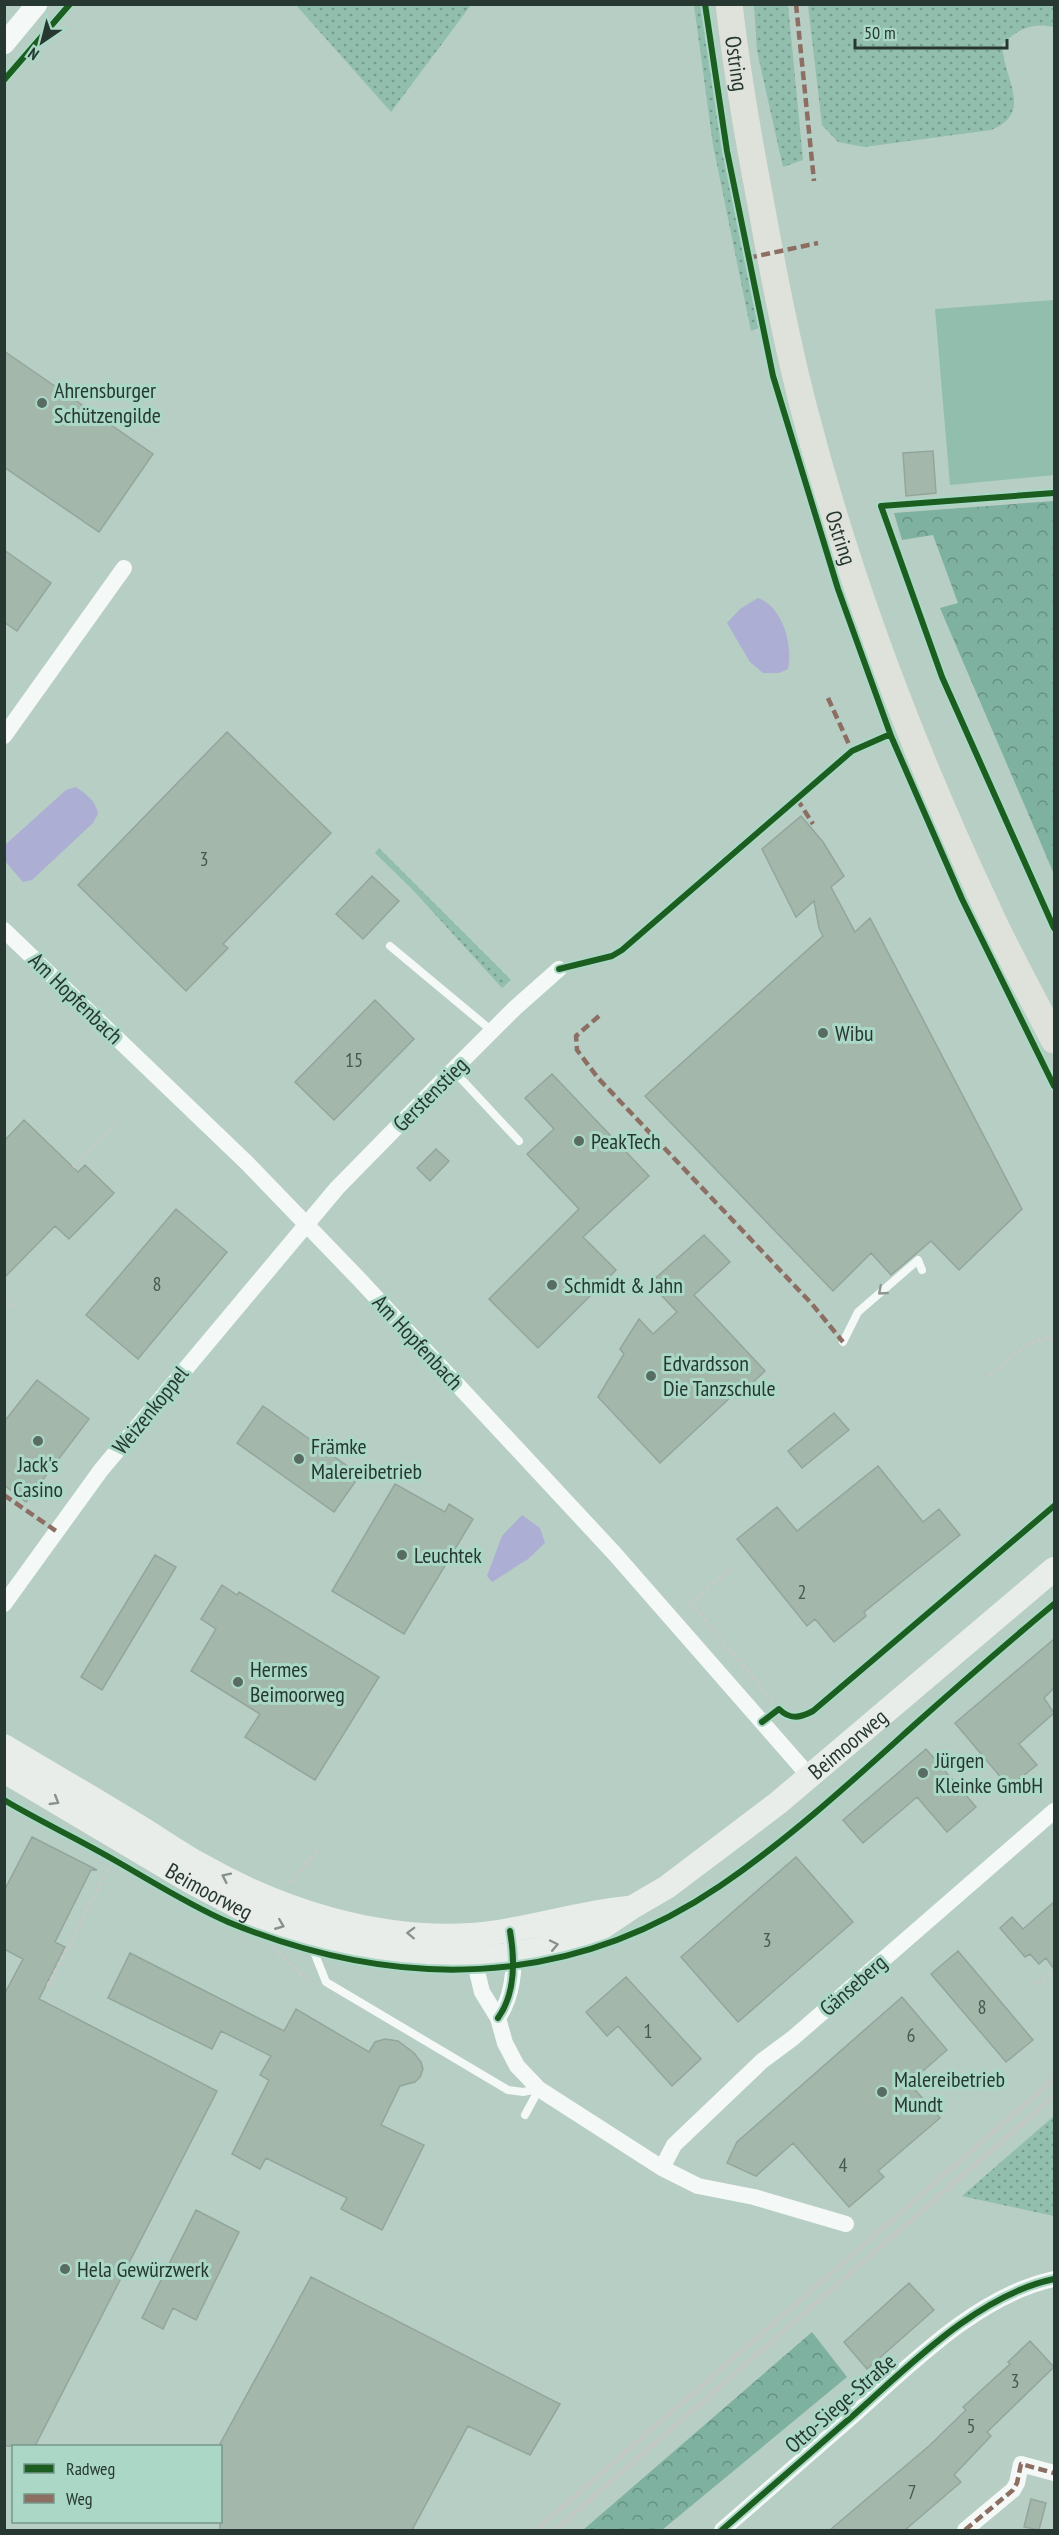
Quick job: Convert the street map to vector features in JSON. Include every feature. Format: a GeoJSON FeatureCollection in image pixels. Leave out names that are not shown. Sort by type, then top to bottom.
{"type":"FeatureCollection","features":[{"type":"Feature","properties":{"kind":"main road","name":"Ostring"},"geometry":{"type":"LineString","coordinates":[[729,4],[735,53],[770,253],[803,407],[827,494],[862,600],[946,818],[988,910],[1054,1040]]}},
{"type":"Feature","properties":{"kind":"main road","name":"Beimoorweg"},"geometry":{"type":"LineString","coordinates":[[4,1746],[200,1865],[281,1903],[323,1929],[470,1935],[512,1942],[579,1938],[598,1930],[667,1887],[738,1835],[810,1777],[1054,1569]]}},
{"type":"Feature","properties":{"kind":"main road","name":"Beimoorweg"},"geometry":{"type":"LineString","coordinates":[[4,1771],[191,1882],[248,1912],[323,1929],[415,1956],[472,1959],[512,1942]]}},
{"type":"Feature","properties":{"kind":"street"},"geometry":{"type":"LineString","coordinates":[[4,44],[37,4]]}},
{"type":"Feature","properties":{"kind":"street"},"geometry":{"type":"LineString","coordinates":[[4,736],[124,568]]}},
{"type":"Feature","properties":{"kind":"street","name":"Am Hopfenbach"},"geometry":{"type":"LineString","coordinates":[[4,930],[133,1052],[307,1225],[614,1553],[810,1777]]}},
{"type":"Feature","properties":{"kind":"street","name":"Gerstenstieg"},"geometry":{"type":"LineString","coordinates":[[307,1225],[337,1188],[453,1070],[559,969]]}},
{"type":"Feature","properties":{"kind":"street","name":"Weizenkoppel"},"geometry":{"type":"LineString","coordinates":[[4,1604],[101,1470],[221,1324],[307,1225]]}},
{"type":"Feature","properties":{"kind":"street","name":"Gänseberg"},"geometry":{"type":"LineString","coordinates":[[662,2168],[674,2145],[762,2061],[793,2038],[1054,1811]]}},
{"type":"Feature","properties":{"kind":"street"},"geometry":{"type":"LineString","coordinates":[[470,1935],[472,1959],[482,1992],[498,2018],[505,2043],[512,2057],[539,2089],[662,2168],[698,2186],[754,2198],[846,2224]]}},
{"type":"Feature","properties":{"kind":"street"},"geometry":{"type":"LineString","coordinates":[[498,2018],[509,1995],[512,1942]]}},
{"type":"Feature","properties":{"kind":"street","name":"Otto-Siege-Straße"},"geometry":{"type":"LineString","coordinates":[[722,2530],[888,2384],[985,2306],[1009,2294],[1054,2279]]}},
{"type":"Feature","properties":{"kind":"street"},"geometry":{"type":"LineString","coordinates":[[965,2530],[1013,2490],[1021,2464],[1054,2474]]}},
{"type":"Feature","properties":{"kind":"lane"},"geometry":{"type":"LineString","coordinates":[[390,946],[492,1031]]}},
{"type":"Feature","properties":{"kind":"lane"},"geometry":{"type":"LineString","coordinates":[[453,1070],[519,1141]]}},
{"type":"Feature","properties":{"kind":"lane"},"geometry":{"type":"LineString","coordinates":[[843,1342],[858,1312],[918,1260],[922,1270]]}},
{"type":"Feature","properties":{"kind":"lane"},"geometry":{"type":"LineString","coordinates":[[323,1929],[314,1952],[326,1982],[508,2090],[523,2092],[539,2089]]}},
{"type":"Feature","properties":{"kind":"lane"},"geometry":{"type":"LineString","coordinates":[[525,2115],[539,2089]]}},
{"type":"Feature","properties":{"kind":"path"},"geometry":{"type":"LineString","coordinates":[[73,1167],[117,1122]]}},
{"type":"Feature","properties":{"kind":"path"},"geometry":{"type":"LineString","coordinates":[[4,1298],[13,1307]]}},
{"type":"Feature","properties":{"kind":"path"},"geometry":{"type":"LineString","coordinates":[[988,1376],[1027,1344],[1050,1337],[1054,1343]]}},
{"type":"Feature","properties":{"kind":"path"},"geometry":{"type":"LineString","coordinates":[[733,1567],[691,1603],[779,1709]]}},
{"type":"Feature","properties":{"kind":"path"},"geometry":{"type":"LineString","coordinates":[[48,1986],[113,1859]]}},
{"type":"Feature","properties":{"kind":"path"},"geometry":{"type":"LineString","coordinates":[[1037,1985],[1054,1970]]}},
{"type":"Feature","properties":{"kind":"green space"},"geometry":{"type":"Polygon","coordinates":[[[296,5],[471,5],[391,112],[296,5]]]}},
{"type":"Feature","properties":{"kind":"green space"},"geometry":{"type":"Polygon","coordinates":[[[694,5],[703,5],[723,143],[759,328],[751,331],[713,145],[694,5]]]}},
{"type":"Feature","properties":{"kind":"green space"},"geometry":{"type":"Polygon","coordinates":[[[754,5],[788,5],[803,160],[783,167],[757,51],[754,5]]]}},
{"type":"Feature","properties":{"kind":"green space"},"geometry":{"type":"Polygon","coordinates":[[[808,5],[1054,5],[1054,27],[1039,25],[1026,28],[1002,45],[1014,105],[1004,123],[991,130],[864,147],[838,142],[822,125],[808,5]]]}},
{"type":"Feature","properties":{"kind":"green space"},"geometry":{"type":"Polygon","coordinates":[[[1054,300],[1054,475],[950,485],[935,309],[1054,300]]]}},
{"type":"Feature","properties":{"kind":"green space"},"geometry":{"type":"Polygon","coordinates":[[[1054,501],[1054,874],[940,608],[958,603],[933,535],[902,540],[894,513],[1054,501]]]}},
{"type":"Feature","properties":{"kind":"green space"},"geometry":{"type":"Polygon","coordinates":[[[379,848],[511,980],[502,988],[413,890],[375,853],[379,848]]]}},
{"type":"Feature","properties":{"kind":"green space"},"geometry":{"type":"Polygon","coordinates":[[[1054,2116],[1054,2216],[962,2196],[1054,2116]]]}},
{"type":"Feature","properties":{"kind":"green space"},"geometry":{"type":"Polygon","coordinates":[[[812,2332],[847,2377],[662,2530],[583,2530],[812,2332]]]}},
{"type":"Feature","properties":{"kind":"water"},"geometry":{"type":"Polygon","coordinates":[[[758,598],[767,603],[780,618],[787,638],[788,669],[779,673],[763,673],[750,662],[727,623],[740,609],[758,598]]]}},
{"type":"Feature","properties":{"kind":"water"},"geometry":{"type":"Polygon","coordinates":[[[76,787],[95,805],[98,814],[93,823],[32,880],[23,882],[5,861],[5,845],[66,790],[76,787]]]}},
{"type":"Feature","properties":{"kind":"water"},"geometry":{"type":"Polygon","coordinates":[[[522,1515],[540,1528],[545,1543],[528,1559],[492,1582],[487,1576],[502,1536],[522,1515]]]}},
{"type":"Feature","properties":{"kind":"building","name":"Ahrensburger Schützengilde"},"geometry":{"type":"Polygon","coordinates":[[[4,351],[153,454],[99,532],[4,467],[4,351]]]}},
{"type":"Feature","properties":{"kind":"building"},"geometry":{"type":"Polygon","coordinates":[[[933,451],[936,493],[906,496],[903,453],[933,451]]]}},
{"type":"Feature","properties":{"kind":"building"},"geometry":{"type":"Polygon","coordinates":[[[4,550],[51,583],[17,631],[4,622],[4,550]]]}},
{"type":"Feature","properties":{"kind":"building"},"geometry":{"type":"Polygon","coordinates":[[[227,732],[331,833],[223,944],[228,948],[186,991],[78,885],[227,732]]]}},
{"type":"Feature","properties":{"kind":"building","name":"Wibu"},"geometry":{"type":"Polygon","coordinates":[[[801,816],[823,842],[844,876],[831,887],[855,932],[870,918],[1022,1209],[959,1270],[931,1241],[891,1275],[871,1253],[833,1291],[645,1096],[823,936],[819,928],[814,901],[796,917],[762,849],[801,816]]]}},
{"type":"Feature","properties":{"kind":"building"},"geometry":{"type":"Polygon","coordinates":[[[372,876],[399,901],[363,939],[336,914],[372,876]]]}},
{"type":"Feature","properties":{"kind":"building"},"geometry":{"type":"Polygon","coordinates":[[[375,1000],[414,1039],[334,1120],[295,1082],[375,1000]]]}},
{"type":"Feature","properties":{"kind":"building"},"geometry":{"type":"Polygon","coordinates":[[[552,1074],[649,1176],[583,1237],[616,1270],[538,1348],[489,1299],[579,1209],[527,1154],[554,1129],[525,1098],[552,1074]]]}},
{"type":"Feature","properties":{"kind":"building"},"geometry":{"type":"Polygon","coordinates":[[[24,1120],[78,1172],[85,1165],[114,1193],[69,1239],[55,1226],[4,1278],[4,1141],[24,1120]]]}},
{"type":"Feature","properties":{"kind":"building"},"geometry":{"type":"Polygon","coordinates":[[[436,1149],[449,1161],[430,1181],[417,1168],[436,1149]]]}},
{"type":"Feature","properties":{"kind":"building"},"geometry":{"type":"Polygon","coordinates":[[[176,1209],[227,1252],[138,1359],[86,1315],[176,1209]]]}},
{"type":"Feature","properties":{"kind":"building"},"geometry":{"type":"Polygon","coordinates":[[[704,1235],[730,1262],[694,1295],[765,1371],[736,1398],[733,1395],[660,1463],[598,1397],[624,1354],[620,1349],[639,1319],[653,1334],[677,1312],[650,1283],[704,1235]]]}},
{"type":"Feature","properties":{"kind":"building","name":"Jack's Casino"},"geometry":{"type":"Polygon","coordinates":[[[37,1380],[89,1419],[26,1502],[4,1485],[4,1422],[37,1380]]]}},
{"type":"Feature","properties":{"kind":"building","name":"Främke Malereibetrieb"},"geometry":{"type":"Polygon","coordinates":[[[263,1406],[360,1475],[334,1512],[237,1443],[263,1406]]]}},
{"type":"Feature","properties":{"kind":"building"},"geometry":{"type":"Polygon","coordinates":[[[834,1413],[849,1430],[802,1468],[788,1451],[834,1413]]]}},
{"type":"Feature","properties":{"kind":"building"},"geometry":{"type":"Polygon","coordinates":[[[878,1466],[923,1522],[939,1509],[960,1535],[864,1612],[866,1616],[834,1642],[815,1619],[807,1626],[737,1539],[777,1507],[797,1531],[878,1466]]]}},
{"type":"Feature","properties":{"kind":"building","name":"Leuchtek"},"geometry":{"type":"Polygon","coordinates":[[[395,1484],[445,1512],[449,1504],[473,1519],[404,1634],[332,1591],[395,1484]]]}},
{"type":"Feature","properties":{"kind":"building"},"geometry":{"type":"Polygon","coordinates":[[[155,1555],[176,1567],[102,1690],[81,1677],[155,1555]]]}},
{"type":"Feature","properties":{"kind":"building"},"geometry":{"type":"Polygon","coordinates":[[[222,1585],[237,1595],[239,1592],[379,1677],[315,1780],[245,1737],[260,1714],[191,1671],[216,1629],[201,1619],[222,1585]]]}},
{"type":"Feature","properties":{"kind":"building"},"geometry":{"type":"Polygon","coordinates":[[[1054,1639],[1054,1688],[1044,1698],[1054,1713],[1019,1744],[1037,1765],[1009,1787],[955,1723],[1054,1639]]]}},
{"type":"Feature","properties":{"kind":"building","name":"Jürgen Kleinke GmbH"},"geometry":{"type":"Polygon","coordinates":[[[926,1749],[976,1807],[947,1832],[917,1797],[863,1843],[843,1820],[926,1749]]]}},
{"type":"Feature","properties":{"kind":"building","name":"Hela Gewürzwerk"},"geometry":{"type":"Polygon","coordinates":[[[32,1837],[97,1870],[91,1870],[55,1942],[65,1947],[39,1999],[217,2091],[36,2445],[12,2446],[4,2446],[4,1995],[23,1959],[4,1949],[4,1891],[32,1837]]]}},
{"type":"Feature","properties":{"kind":"building"},"geometry":{"type":"Polygon","coordinates":[[[796,1857],[853,1922],[738,2022],[681,1957],[796,1857]]]}},
{"type":"Feature","properties":{"kind":"building"},"geometry":{"type":"Polygon","coordinates":[[[1054,1902],[1054,1969],[1046,1958],[1039,1964],[1030,1954],[1025,1957],[1000,1928],[1012,1917],[1023,1929],[1054,1902]]]}},
{"type":"Feature","properties":{"kind":"building"},"geometry":{"type":"Polygon","coordinates":[[[958,1951],[1033,2040],[1006,2062],[931,1974],[958,1951]]]}},
{"type":"Feature","properties":{"kind":"building"},"geometry":{"type":"Polygon","coordinates":[[[130,1953],[284,2031],[296,2009],[369,2052],[375,2042],[385,2039],[398,2041],[414,2053],[423,2069],[420,2077],[415,2082],[400,2086],[381,2125],[424,2145],[382,2230],[341,2209],[347,2198],[266,2158],[260,2169],[232,2154],[269,2080],[260,2075],[271,2056],[221,2031],[212,2049],[108,1998],[130,1953]]]}},
{"type":"Feature","properties":{"kind":"building"},"geometry":{"type":"Polygon","coordinates":[[[626,1977],[701,2059],[672,2086],[618,2026],[607,2036],[586,2012],[626,1977]]]}},
{"type":"Feature","properties":{"kind":"building"},"geometry":{"type":"Polygon","coordinates":[[[902,1997],[947,2050],[909,2083],[940,2118],[878,2171],[884,2177],[849,2207],[793,2143],[756,2176],[727,2163],[737,2142],[902,1997]]]}},
{"type":"Feature","properties":{"kind":"building"},"geometry":{"type":"Polygon","coordinates":[[[196,2210],[239,2232],[196,2320],[173,2308],[163,2329],[142,2318],[196,2210]]]}},
{"type":"Feature","properties":{"kind":"building"},"geometry":{"type":"Polygon","coordinates":[[[311,2277],[560,2404],[530,2455],[468,2426],[412,2530],[220,2530],[220,2523],[222,2523],[222,2445],[220,2444],[311,2277]]]}},
{"type":"Feature","properties":{"kind":"building"},"geometry":{"type":"Polygon","coordinates":[[[909,2283],[934,2310],[867,2369],[844,2342],[909,2283]]]}},
{"type":"Feature","properties":{"kind":"building"},"geometry":{"type":"Polygon","coordinates":[[[1030,2341],[1054,2367],[987,2432],[991,2436],[954,2475],[961,2482],[905,2530],[830,2530],[929,2446],[966,2410],[963,2407],[1010,2364],[1008,2362],[1030,2341]]]}},
{"type":"Feature","properties":{"kind":"building"},"geometry":{"type":"Polygon","coordinates":[[[1031,2499],[1046,2503],[1039,2530],[1024,2527],[1031,2499]]]}},
{"type":"Feature","properties":{"kind":"railway"},"geometry":{"type":"LineString","coordinates":[[536,2530],[1054,2079]]}},
{"type":"Feature","properties":{"kind":"railway"},"geometry":{"type":"LineString","coordinates":[[555,2530],[1054,2096]]}},
{"type":"Feature","properties":{"kind":"marked path"},"geometry":{"type":"LineString","coordinates":[[796,4],[814,181]]}},
{"type":"Feature","properties":{"kind":"marked path"},"geometry":{"type":"LineString","coordinates":[[748,258],[818,243]]}},
{"type":"Feature","properties":{"kind":"marked path"},"geometry":{"type":"LineString","coordinates":[[828,698],[852,751]]}},
{"type":"Feature","properties":{"kind":"marked path"},"geometry":{"type":"LineString","coordinates":[[797,799],[813,824]]}},
{"type":"Feature","properties":{"kind":"marked path"},"geometry":{"type":"LineString","coordinates":[[599,1016],[576,1036],[577,1050],[598,1078],[812,1304],[843,1342]]}},
{"type":"Feature","properties":{"kind":"marked path"},"geometry":{"type":"LineString","coordinates":[[4,1495],[56,1531]]}},
{"type":"Feature","properties":{"kind":"marked path"},"geometry":{"type":"LineString","coordinates":[[965,2530],[1013,2490],[1021,2464],[1054,2473]]}},
{"type":"Feature","properties":{"kind":"cycle path"},"geometry":{"type":"LineString","coordinates":[[4,80],[70,4]]}},
{"type":"Feature","properties":{"kind":"cycle path"},"geometry":{"type":"LineString","coordinates":[[705,4],[727,151],[773,376],[838,589],[891,736],[962,899],[1054,1086]]}},
{"type":"Feature","properties":{"kind":"cycle path"},"geometry":{"type":"LineString","coordinates":[[1054,493],[881,506],[942,677],[1054,928]]}},
{"type":"Feature","properties":{"kind":"cycle path"},"geometry":{"type":"LineString","coordinates":[[559,969],[612,956],[622,950],[852,751],[891,736]]}},
{"type":"Feature","properties":{"kind":"cycle path"},"geometry":{"type":"LineString","coordinates":[[762,1722],[779,1709],[795,1717],[813,1711],[1054,1506]]}},
{"type":"Feature","properties":{"kind":"cycle path"},"geometry":{"type":"LineString","coordinates":[[4,1800],[199,1908],[228,1922],[291,1945],[354,1960],[417,1968],[480,1969],[541,1961],[602,1945],[662,1920],[746,1868],[819,1810],[1054,1604]]}},
{"type":"Feature","properties":{"kind":"cycle path"},"geometry":{"type":"LineString","coordinates":[[498,2018],[508,1998],[513,1976],[510,1931]]}},
{"type":"Feature","properties":{"kind":"cycle path"},"geometry":{"type":"LineString","coordinates":[[722,2530],[948,2333],[999,2300],[1026,2287],[1054,2279]]}},
{"type":"Feature","properties":{"kind":"place","name":"Ahrensburger Schützengilde"},"geometry":{"type":"Point","coordinates":[42,403]}},
{"type":"Feature","properties":{"kind":"place","name":"Wibu"},"geometry":{"type":"Point","coordinates":[823,1033]}},
{"type":"Feature","properties":{"kind":"place","name":"PeakTech"},"geometry":{"type":"Point","coordinates":[579,1141]}},
{"type":"Feature","properties":{"kind":"place","name":"Schmidt & Jahn"},"geometry":{"type":"Point","coordinates":[552,1285]}},
{"type":"Feature","properties":{"kind":"place","name":"Edvardsson Die Tanzschule"},"geometry":{"type":"Point","coordinates":[651,1376]}},
{"type":"Feature","properties":{"kind":"place","name":"Jack's Casino"},"geometry":{"type":"Point","coordinates":[38,1441]}},
{"type":"Feature","properties":{"kind":"place","name":"Främke Malereibetrieb"},"geometry":{"type":"Point","coordinates":[299,1459]}},
{"type":"Feature","properties":{"kind":"place","name":"Leuchtek"},"geometry":{"type":"Point","coordinates":[402,1555]}},
{"type":"Feature","properties":{"kind":"place","name":"Hermes Beimoorweg"},"geometry":{"type":"Point","coordinates":[238,1682]}},
{"type":"Feature","properties":{"kind":"place","name":"Jürgen Kleinke GmbH"},"geometry":{"type":"Point","coordinates":[923,1773]}},
{"type":"Feature","properties":{"kind":"place","name":"Malereibetrieb Mundt"},"geometry":{"type":"Point","coordinates":[882,2092]}},
{"type":"Feature","properties":{"kind":"place","name":"Hela Gewürzwerk"},"geometry":{"type":"Point","coordinates":[65,2269]}}]}
